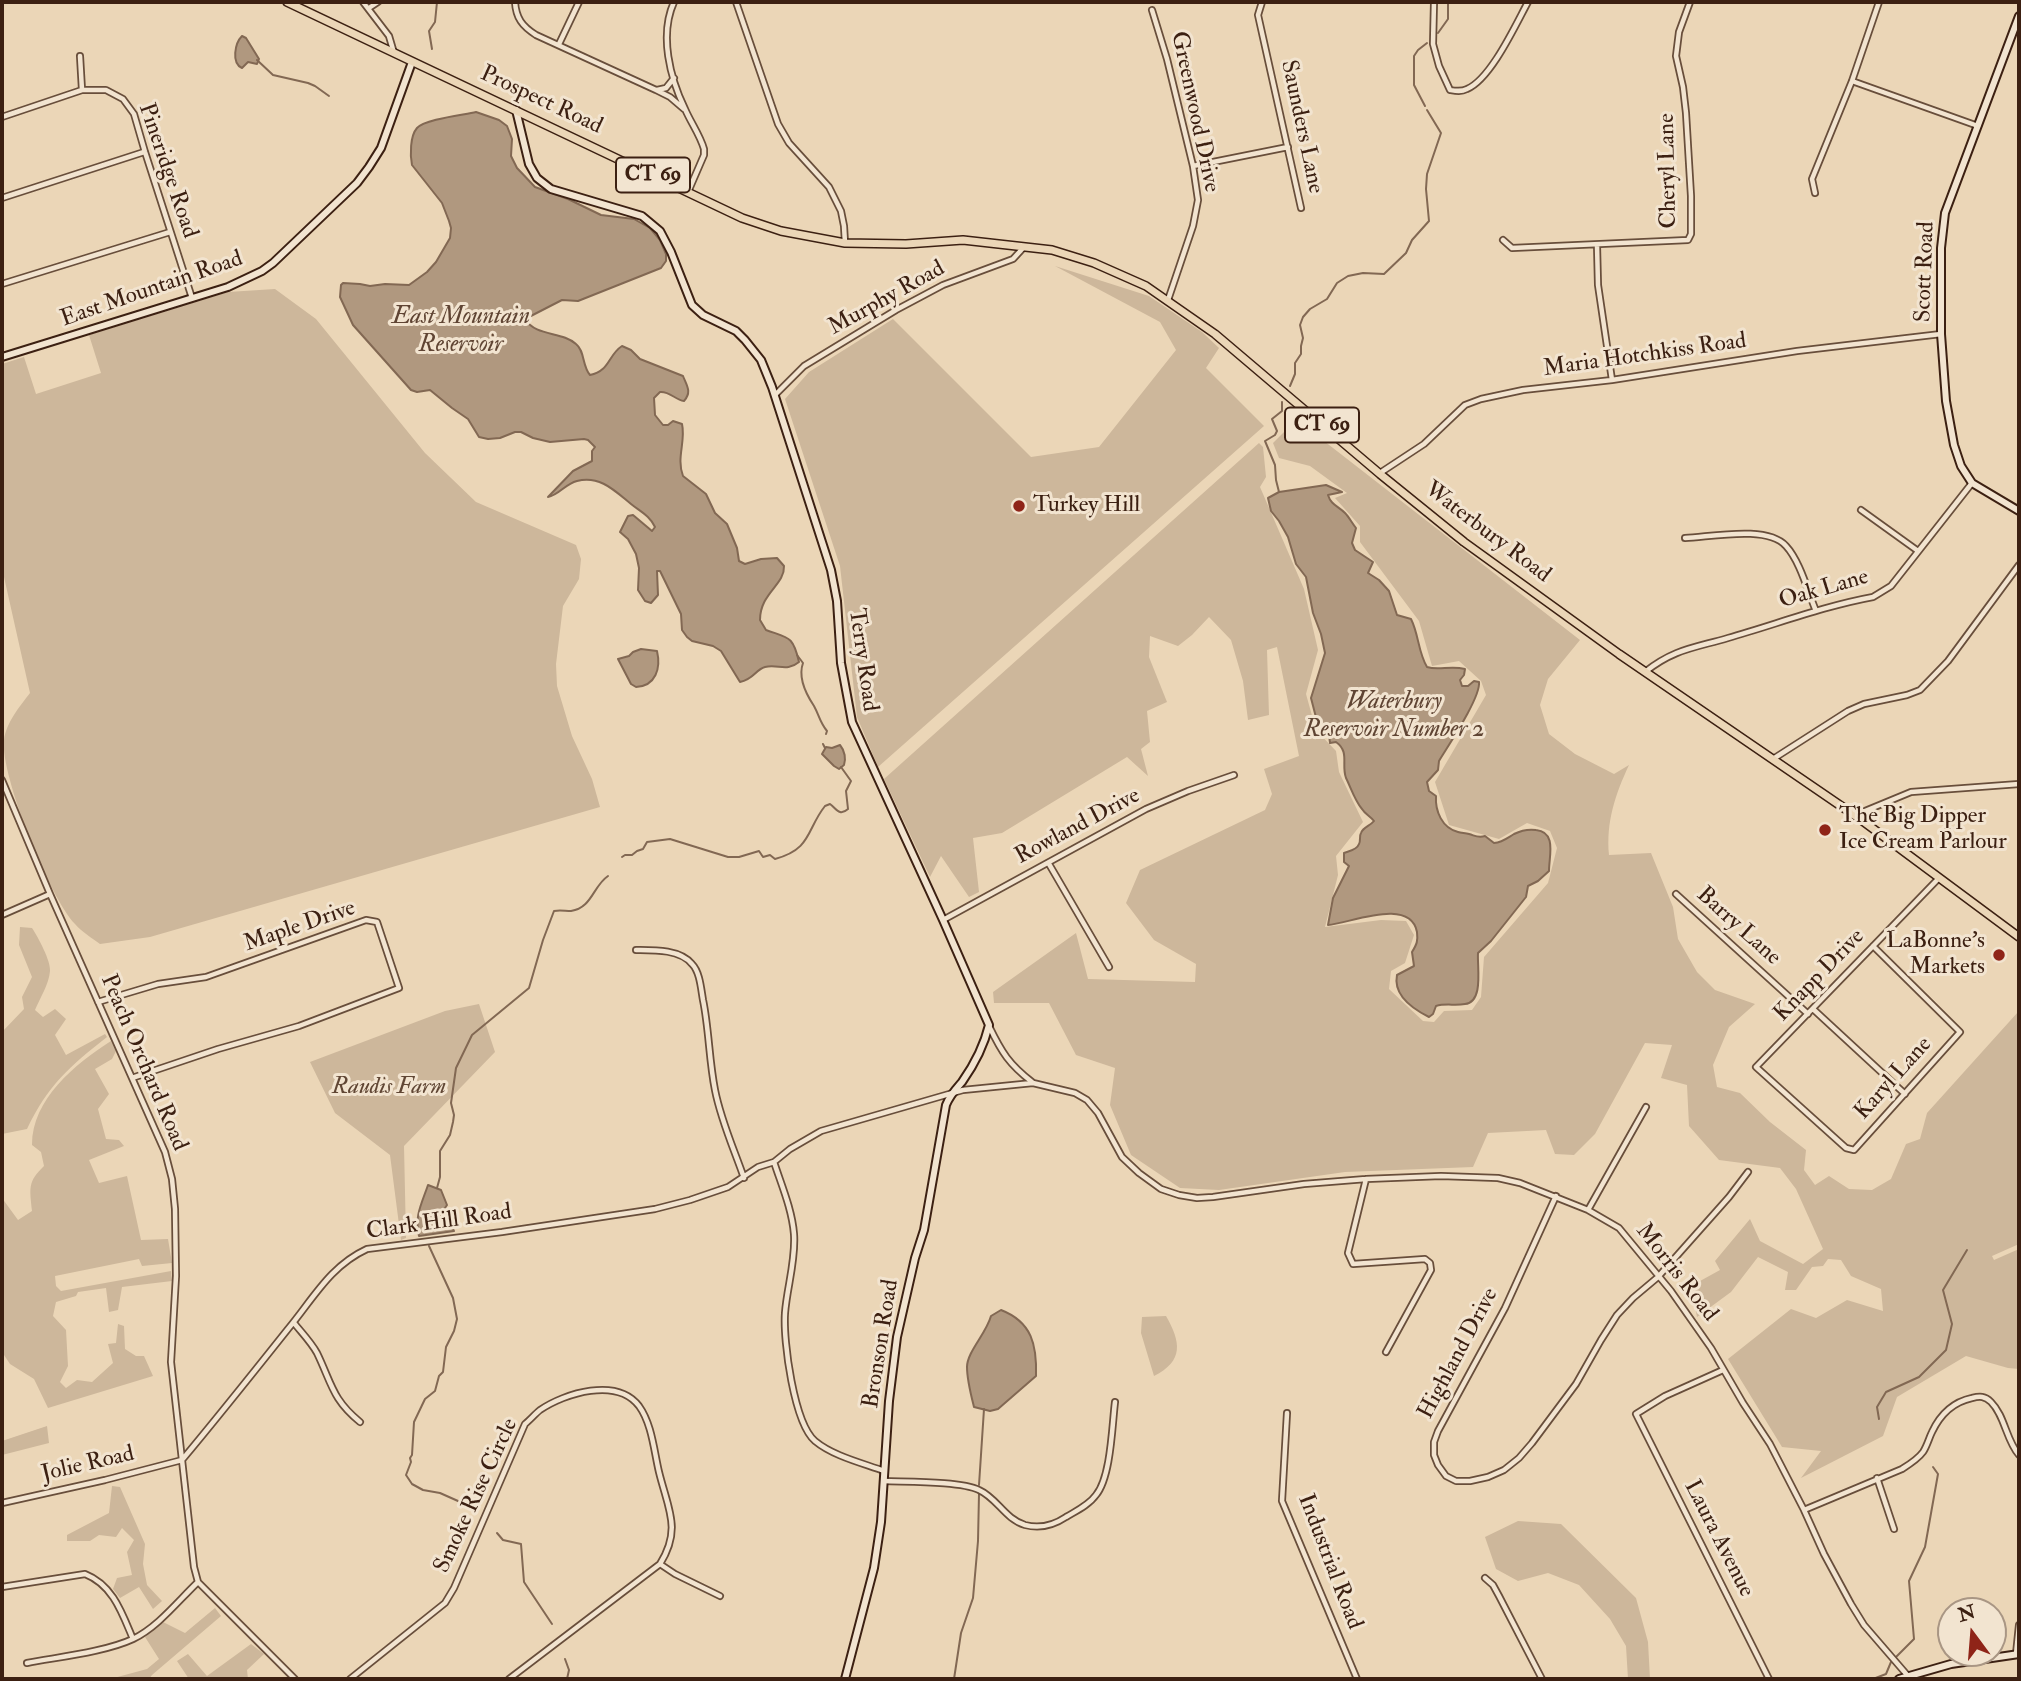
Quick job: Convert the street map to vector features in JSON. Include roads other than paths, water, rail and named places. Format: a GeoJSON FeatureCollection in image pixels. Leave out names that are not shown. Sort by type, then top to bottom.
{"type":"FeatureCollection","features":[{"type":"Feature","properties":{"kind":"main road","name":"Prospect Road"},"geometry":{"type":"LineString","coordinates":[[286,2],[764,226],[845,243],[906,244]]}},
{"type":"Feature","properties":{"kind":"main road","name":"Waterbury Road"},"geometry":{"type":"LineString","coordinates":[[906,244],[963,240],[1052,250],[1146,286],[1215,334],[1464,542],[1645,672],[1860,819],[2019,937]]}},
{"type":"Feature","properties":{"kind":"street"},"geometry":{"type":"LineString","coordinates":[[363,2],[389,36],[394,53]]}},
{"type":"Feature","properties":{"kind":"street"},"geometry":{"type":"LineString","coordinates":[[369,8],[378,2]]}},
{"type":"Feature","properties":{"kind":"street"},"geometry":{"type":"LineString","coordinates":[[515,2],[518,20],[526,28],[670,97],[684,109]]}},
{"type":"Feature","properties":{"kind":"street"},"geometry":{"type":"LineString","coordinates":[[559,44],[579,2]]}},
{"type":"Feature","properties":{"kind":"street"},"geometry":{"type":"LineString","coordinates":[[674,2],[667,20],[666,35],[674,78],[684,109],[704,149],[688,192]]}},
{"type":"Feature","properties":{"kind":"street"},"geometry":{"type":"LineString","coordinates":[[736,2],[778,124],[789,143],[830,187],[841,211],[845,243]]}},
{"type":"Feature","properties":{"kind":"street","name":"Saunders Lane"},"geometry":{"type":"LineString","coordinates":[[1262,2],[1258,15],[1301,208]]}},
{"type":"Feature","properties":{"kind":"street"},"geometry":{"type":"LineString","coordinates":[[1434,2],[1432,33],[1436,55],[1450,90],[1459,91],[1469,89],[1485,74],[1507,44],[1528,2]]}},
{"type":"Feature","properties":{"kind":"street","name":"Cheryl Lane"},"geometry":{"type":"LineString","coordinates":[[1503,240],[1513,248],[1688,240],[1691,234],[1691,197],[1686,113],[1676,56],[1679,32],[1690,2]]}},
{"type":"Feature","properties":{"kind":"street"},"geometry":{"type":"LineString","coordinates":[[1815,192],[1812,179],[1852,81],[1879,2]]}},
{"type":"Feature","properties":{"kind":"street","name":"Greenwood Drive"},"geometry":{"type":"LineString","coordinates":[[1152,10],[1193,166],[1198,200],[1193,226],[1168,300]]}},
{"type":"Feature","properties":{"kind":"street","name":"Scott Road"},"geometry":{"type":"LineString","coordinates":[[1972,482],[1961,466],[1949,425],[1941,334],[1941,248],[1945,213],[2019,16]]}},
{"type":"Feature","properties":{"kind":"street"},"geometry":{"type":"LineString","coordinates":[[79,56],[82,90]]}},
{"type":"Feature","properties":{"kind":"street","name":"East Mountain Road"},"geometry":{"type":"LineString","coordinates":[[2,357],[192,298],[262,271],[281,257],[357,183],[381,148],[412,62]]}},
{"type":"Feature","properties":{"kind":"street"},"geometry":{"type":"LineString","coordinates":[[656,90],[666,88],[674,78]]}},
{"type":"Feature","properties":{"kind":"street"},"geometry":{"type":"LineString","coordinates":[[1852,81],[1978,126]]}},
{"type":"Feature","properties":{"kind":"street","name":"Pineridge Road"},"geometry":{"type":"LineString","coordinates":[[2,117],[82,90],[106,90],[122,99],[134,114],[192,298]]}},
{"type":"Feature","properties":{"kind":"street","name":"Terry Road"},"geometry":{"type":"LineString","coordinates":[[516,110],[529,164],[537,178],[551,189],[642,216],[660,231],[671,251],[692,305],[703,315],[736,331],[761,360],[775,395],[831,570],[837,601],[841,663],[852,722],[1001,1049],[1014,1068],[1033,1083]]}},
{"type":"Feature","properties":{"kind":"street"},"geometry":{"type":"LineString","coordinates":[[1193,166],[1287,146]]}},
{"type":"Feature","properties":{"kind":"street"},"geometry":{"type":"LineString","coordinates":[[2,198],[145,152]]}},
{"type":"Feature","properties":{"kind":"street"},"geometry":{"type":"LineString","coordinates":[[2,284],[170,232]]}},
{"type":"Feature","properties":{"kind":"street"},"geometry":{"type":"LineString","coordinates":[[1597,245],[1598,285],[1612,380]]}},
{"type":"Feature","properties":{"kind":"street","name":"Murphy Road"},"geometry":{"type":"LineString","coordinates":[[775,395],[804,366],[896,310],[943,285],[1013,259],[1024,247]]}},
{"type":"Feature","properties":{"kind":"street","name":"Maria Hotchkiss Road"},"geometry":{"type":"LineString","coordinates":[[1380,474],[1424,444],[1465,405],[1481,399],[1523,390],[1612,380],[1797,351],[1941,334]]}},
{"type":"Feature","properties":{"kind":"street"},"geometry":{"type":"LineString","coordinates":[[1972,482],[2019,511]]}},
{"type":"Feature","properties":{"kind":"street","name":"Oak Lane"},"geometry":{"type":"LineString","coordinates":[[1645,672],[1660,660],[1686,648],[1881,593],[1891,586],[1972,482]]}},
{"type":"Feature","properties":{"kind":"street"},"geometry":{"type":"LineString","coordinates":[[1861,510],[1918,551]]}},
{"type":"Feature","properties":{"kind":"street"},"geometry":{"type":"LineString","coordinates":[[1685,538],[1756,534],[1780,541],[1794,558],[1816,611]]}},
{"type":"Feature","properties":{"kind":"street"},"geometry":{"type":"LineString","coordinates":[[1772,760],[1848,711],[1864,704],[1920,690],[1948,661],[2019,565]]}},
{"type":"Feature","properties":{"kind":"street","name":"Rowland Drive"},"geometry":{"type":"LineString","coordinates":[[943,920],[1146,809],[1234,775]]}},
{"type":"Feature","properties":{"kind":"street","name":"Peach Orchard Road"},"geometry":{"type":"LineString","coordinates":[[2,780],[165,1152],[172,1179],[175,1209],[176,1276],[171,1362],[182,1460]]}},
{"type":"Feature","properties":{"kind":"street"},"geometry":{"type":"LineString","coordinates":[[1860,819],[1864,811],[1911,792],[2019,784]]}},
{"type":"Feature","properties":{"kind":"street"},"geometry":{"type":"LineString","coordinates":[[1049,864],[1109,967]]}},
{"type":"Feature","properties":{"kind":"street","name":"Knapp Drive"},"geometry":{"type":"LineString","coordinates":[[1854,1150],[1846,1148],[1756,1068],[1939,878]]}},
{"type":"Feature","properties":{"kind":"street"},"geometry":{"type":"LineString","coordinates":[[2,915],[50,894]]}},
{"type":"Feature","properties":{"kind":"street","name":"Barry Lane"},"geometry":{"type":"LineString","coordinates":[[1676,894],[1905,1094]]}},
{"type":"Feature","properties":{"kind":"street","name":"Maple Drive"},"geometry":{"type":"LineString","coordinates":[[98,1002],[158,984],[206,978],[366,920],[377,922],[399,988],[299,1026],[218,1049],[132,1078]]}},
{"type":"Feature","properties":{"kind":"street","name":"Karyl Lane"},"geometry":{"type":"LineString","coordinates":[[1854,1150],[1959,1032],[1873,946]]}},
{"type":"Feature","properties":{"kind":"street"},"geometry":{"type":"LineString","coordinates":[[636,950],[667,952],[692,963],[704,1006],[715,1090],[744,1178]]}},
{"type":"Feature","properties":{"kind":"street","name":"Bronson Road"},"geometry":{"type":"LineString","coordinates":[[845,1679],[874,1568],[881,1522],[889,1401],[897,1337],[924,1230],[936,1155],[950,1095],[962,1081],[985,1043],[989,1025]]}},
{"type":"Feature","properties":{"kind":"street","name":"Clark Hill Road"},"geometry":{"type":"LineString","coordinates":[[182,1460],[334,1270],[352,1256],[367,1249],[655,1209],[729,1188],[758,1167],[774,1162],[789,1149],[821,1131],[963,1090],[1033,1083]]}},
{"type":"Feature","properties":{"kind":"street","name":"Morris Road"},"geometry":{"type":"LineString","coordinates":[[1033,1083],[1075,1093],[1087,1100],[1098,1113],[1122,1157],[1161,1189],[1179,1195],[1213,1197],[1304,1184],[1366,1179],[1441,1175],[1488,1177],[1520,1182],[1556,1196],[1619,1228],[1711,1348],[1770,1444],[1851,1604],[1864,1625],[1908,1676]]}},
{"type":"Feature","properties":{"kind":"street"},"geometry":{"type":"LineString","coordinates":[[1588,1210],[1646,1107]]}},
{"type":"Feature","properties":{"kind":"street"},"geometry":{"type":"LineString","coordinates":[[774,1162],[794,1232],[784,1332],[801,1418],[816,1441],[849,1458],[884,1471]]}},
{"type":"Feature","properties":{"kind":"street","name":"Highland Drive"},"geometry":{"type":"LineString","coordinates":[[1556,1196],[1505,1308],[1434,1442],[1434,1455],[1438,1465],[1446,1476],[1456,1481],[1470,1481],[1503,1470],[1519,1458],[1576,1384],[1617,1315],[1658,1277],[1748,1172]]}},
{"type":"Feature","properties":{"kind":"street"},"geometry":{"type":"LineString","coordinates":[[1366,1179],[1348,1253],[1353,1264],[1425,1259],[1431,1269],[1386,1352]]}},
{"type":"Feature","properties":{"kind":"street"},"geometry":{"type":"LineString","coordinates":[[294,1323],[317,1353],[336,1398],[344,1409],[360,1422]]}},
{"type":"Feature","properties":{"kind":"street","name":"Laura Avenue"},"geometry":{"type":"LineString","coordinates":[[1723,1370],[1665,1396],[1636,1413],[1769,1679]]}},
{"type":"Feature","properties":{"kind":"street","name":"Smoke Rise Circle"},"geometry":{"type":"LineString","coordinates":[[350,1679],[445,1603],[525,1424],[539,1410],[569,1396],[588,1391],[612,1390],[628,1396],[639,1406],[647,1424],[673,1524],[669,1549],[660,1564]]}},
{"type":"Feature","properties":{"kind":"street"},"geometry":{"type":"LineString","coordinates":[[1804,1510],[1915,1461],[1924,1451],[1938,1419],[1951,1407],[1976,1396],[1984,1396],[1993,1403],[2012,1446],[2019,1455]]}},
{"type":"Feature","properties":{"kind":"street"},"geometry":{"type":"LineString","coordinates":[[883,1481],[979,1489],[1015,1521],[1027,1526],[1049,1525],[1082,1507],[1094,1498],[1101,1488],[1115,1402]]}},
{"type":"Feature","properties":{"kind":"street","name":"Industrial Road"},"geometry":{"type":"LineString","coordinates":[[1287,1413],[1282,1502],[1357,1679]]}},
{"type":"Feature","properties":{"kind":"street"},"geometry":{"type":"LineString","coordinates":[[182,1460],[198,1582],[295,1679]]}},
{"type":"Feature","properties":{"kind":"street","name":"Jolie Road"},"geometry":{"type":"LineString","coordinates":[[2,1503],[182,1460]]}},
{"type":"Feature","properties":{"kind":"street"},"geometry":{"type":"LineString","coordinates":[[1877,1478],[1895,1529]]}},
{"type":"Feature","properties":{"kind":"street"},"geometry":{"type":"LineString","coordinates":[[509,1679],[660,1564],[720,1596]]}},
{"type":"Feature","properties":{"kind":"street"},"geometry":{"type":"LineString","coordinates":[[2,1587],[85,1574],[96,1578],[115,1599],[133,1639]]}},
{"type":"Feature","properties":{"kind":"street"},"geometry":{"type":"LineString","coordinates":[[1485,1578],[1493,1585],[1542,1679]]}},
{"type":"Feature","properties":{"kind":"street"},"geometry":{"type":"LineString","coordinates":[[27,1663],[133,1639],[149,1629],[198,1582]]}},
{"type":"Feature","properties":{"kind":"street"},"geometry":{"type":"LineString","coordinates":[[1899,1679],[1968,1661],[2018,1654],[2019,1625]]}},
{"type":"Feature","properties":{"kind":"street"},"geometry":{"type":"LineString","coordinates":[[1918,1672],[1926,1679]]}},
{"type":"Feature","properties":{"kind":"water"},"geometry":{"type":"Polygon","coordinates":[[[242,36],[259,59],[257,64],[248,62],[242,68],[236,62],[235,53],[242,36]]]}},
{"type":"Feature","properties":{"kind":"water","name":"East Mountain Reservoir"},"geometry":{"type":"Polygon","coordinates":[[[476,112],[499,120],[507,126],[512,139],[511,156],[517,168],[535,187],[601,215],[634,219],[650,228],[660,240],[666,254],[666,261],[661,268],[578,301],[562,300],[525,319],[536,329],[564,337],[576,344],[590,375],[601,370],[622,346],[640,359],[683,376],[688,389],[684,401],[660,392],[654,398],[655,415],[663,425],[673,421],[682,424],[680,463],[683,476],[706,494],[715,513],[727,524],[737,548],[739,561],[745,564],[777,558],[784,566],[781,579],[764,603],[760,620],[766,630],[792,642],[799,662],[795,665],[765,667],[740,682],[721,651],[687,637],[682,630],[681,614],[660,571],[657,571],[658,595],[651,603],[645,601],[638,590],[639,568],[636,554],[628,539],[620,532],[628,516],[633,515],[652,531],[655,527],[648,517],[613,489],[593,480],[573,482],[548,497],[573,471],[592,461],[595,447],[588,440],[550,442],[521,432],[500,438],[479,437],[468,419],[430,390],[411,390],[353,325],[340,297],[343,283],[370,286],[409,285],[436,262],[450,238],[451,228],[442,203],[412,165],[411,146],[415,131],[428,122],[476,112]]]}},
{"type":"Feature","properties":{"kind":"water","name":"Waterbury Reservoir Number 2"},"geometry":{"type":"Polygon","coordinates":[[[1326,485],[1342,492],[1328,495],[1356,528],[1352,543],[1355,550],[1373,562],[1368,573],[1389,591],[1397,615],[1411,619],[1427,667],[1465,669],[1460,680],[1462,686],[1468,686],[1474,681],[1479,682],[1470,710],[1439,761],[1438,770],[1427,782],[1429,791],[1436,796],[1437,807],[1444,823],[1452,830],[1485,836],[1494,843],[1530,830],[1543,832],[1549,840],[1549,871],[1528,886],[1526,897],[1478,953],[1475,997],[1465,1004],[1436,1006],[1429,1017],[1406,1001],[1398,989],[1397,975],[1414,966],[1412,952],[1417,942],[1417,932],[1412,922],[1403,916],[1392,914],[1328,925],[1333,898],[1349,866],[1344,862],[1344,853],[1357,848],[1362,831],[1374,821],[1360,806],[1346,778],[1343,750],[1336,742],[1330,743],[1329,735],[1319,729],[1311,698],[1325,653],[1321,634],[1313,613],[1306,577],[1296,564],[1288,537],[1271,511],[1268,498],[1279,492],[1326,485]]]}},
{"type":"Feature","properties":{"kind":"water"},"geometry":{"type":"Polygon","coordinates":[[[641,649],[657,651],[658,664],[652,680],[636,687],[631,684],[618,659],[641,649]]]}},
{"type":"Feature","properties":{"kind":"water"},"geometry":{"type":"Polygon","coordinates":[[[840,745],[845,760],[839,769],[822,754],[826,747],[840,745]]]}},
{"type":"Feature","properties":{"kind":"water"},"geometry":{"type":"Polygon","coordinates":[[[428,1185],[441,1190],[447,1205],[445,1208],[448,1220],[454,1231],[419,1236],[418,1216],[428,1185]]]}},
{"type":"Feature","properties":{"kind":"water"},"geometry":{"type":"Polygon","coordinates":[[[1001,1310],[1020,1321],[1026,1328],[1034,1345],[1036,1376],[998,1409],[990,1411],[974,1407],[967,1367],[970,1355],[991,1316],[1001,1310]]]}},
{"type":"Feature","properties":{"kind":"waterway"},"geometry":{"type":"LineString","coordinates":[[432,49],[429,31],[435,22],[437,2]]}},
{"type":"Feature","properties":{"kind":"waterway"},"geometry":{"type":"LineString","coordinates":[[1438,33],[1448,19],[1448,2]]}},
{"type":"Feature","properties":{"kind":"waterway"},"geometry":{"type":"LineString","coordinates":[[1425,106],[1414,85],[1414,56],[1427,43]]}},
{"type":"Feature","properties":{"kind":"waterway"},"geometry":{"type":"LineString","coordinates":[[257,60],[273,75],[308,83],[329,96]]}},
{"type":"Feature","properties":{"kind":"waterway"},"geometry":{"type":"LineString","coordinates":[[1290,386],[1295,374],[1295,363],[1301,354],[1303,338],[1300,325],[1303,317],[1310,309],[1327,299],[1337,283],[1348,276],[1363,273],[1384,274],[1406,253],[1412,240],[1429,221],[1427,174],[1441,133],[1427,110]]}},
{"type":"Feature","properties":{"kind":"waterway"},"geometry":{"type":"LineString","coordinates":[[1279,492],[1275,465],[1265,441],[1277,431],[1272,419],[1282,411],[1282,402]]}},
{"type":"Feature","properties":{"kind":"waterway"},"geometry":{"type":"LineString","coordinates":[[797,655],[803,663],[801,674],[808,696],[827,731],[826,734]]}},
{"type":"Feature","properties":{"kind":"waterway"},"geometry":{"type":"LineString","coordinates":[[823,744],[825,748]]}},
{"type":"Feature","properties":{"kind":"waterway"},"geometry":{"type":"LineString","coordinates":[[622,857],[643,849],[647,842],[670,839],[728,857],[759,851],[763,857],[770,855],[775,859],[787,855],[807,838],[825,806],[830,804],[840,812],[848,809],[846,791],[851,781],[841,767]]}},
{"type":"Feature","properties":{"kind":"waterway"},"geometry":{"type":"LineString","coordinates":[[437,1188],[440,1177],[440,1151],[450,1135],[453,1122],[451,1103],[456,1068],[472,1035],[529,988],[554,911],[571,911],[584,906],[608,876]]}},
{"type":"Feature","properties":{"kind":"waterway"},"geometry":{"type":"LineString","coordinates":[[429,1246],[453,1298],[457,1319],[446,1347],[443,1372],[439,1376],[435,1391],[425,1399],[414,1422],[411,1462],[406,1475],[412,1484],[423,1490],[440,1493],[476,1509]]}},
{"type":"Feature","properties":{"kind":"waterway"},"geometry":{"type":"LineString","coordinates":[[1879,1419],[1877,1407],[1886,1392],[1919,1377],[1946,1350],[1952,1324],[1943,1290],[1967,1250]]}},
{"type":"Feature","properties":{"kind":"waterway"},"geometry":{"type":"LineString","coordinates":[[979,1485],[984,1409]]}},
{"type":"Feature","properties":{"kind":"waterway"},"geometry":{"type":"LineString","coordinates":[[1896,1657],[1914,1639],[1909,1581],[1925,1547],[1938,1474],[1933,1467]]}},
{"type":"Feature","properties":{"kind":"waterway"},"geometry":{"type":"LineString","coordinates":[[954,1679],[961,1633],[973,1598],[979,1494]]}},
{"type":"Feature","properties":{"kind":"waterway"},"geometry":{"type":"LineString","coordinates":[[497,1533],[503,1540],[521,1544],[524,1582],[552,1624]]}},
{"type":"Feature","properties":{"kind":"waterway"},"geometry":{"type":"LineString","coordinates":[[565,1659],[569,1670],[567,1679]]}},
{"type":"Feature","properties":{"kind":"waterway"},"geometry":{"type":"LineString","coordinates":[[1873,1679],[1886,1674],[1891,1662]]}},
{"type":"Feature","properties":{"kind":"place","name":"Turkey Hill"},"geometry":{"type":"Point","coordinates":[1019,506]}},
{"type":"Feature","properties":{"kind":"place","name":"The Big Dipper Ice Cream Parlour"},"geometry":{"type":"Point","coordinates":[1825,830]}},
{"type":"Feature","properties":{"kind":"place","name":"LaBonne’s Markets"},"geometry":{"type":"Point","coordinates":[1999,955]}},
{"type":"Feature","properties":{"kind":"park label","name":"Raudis Farm"},"geometry":{"type":"Point","coordinates":[389,1088]}}]}
